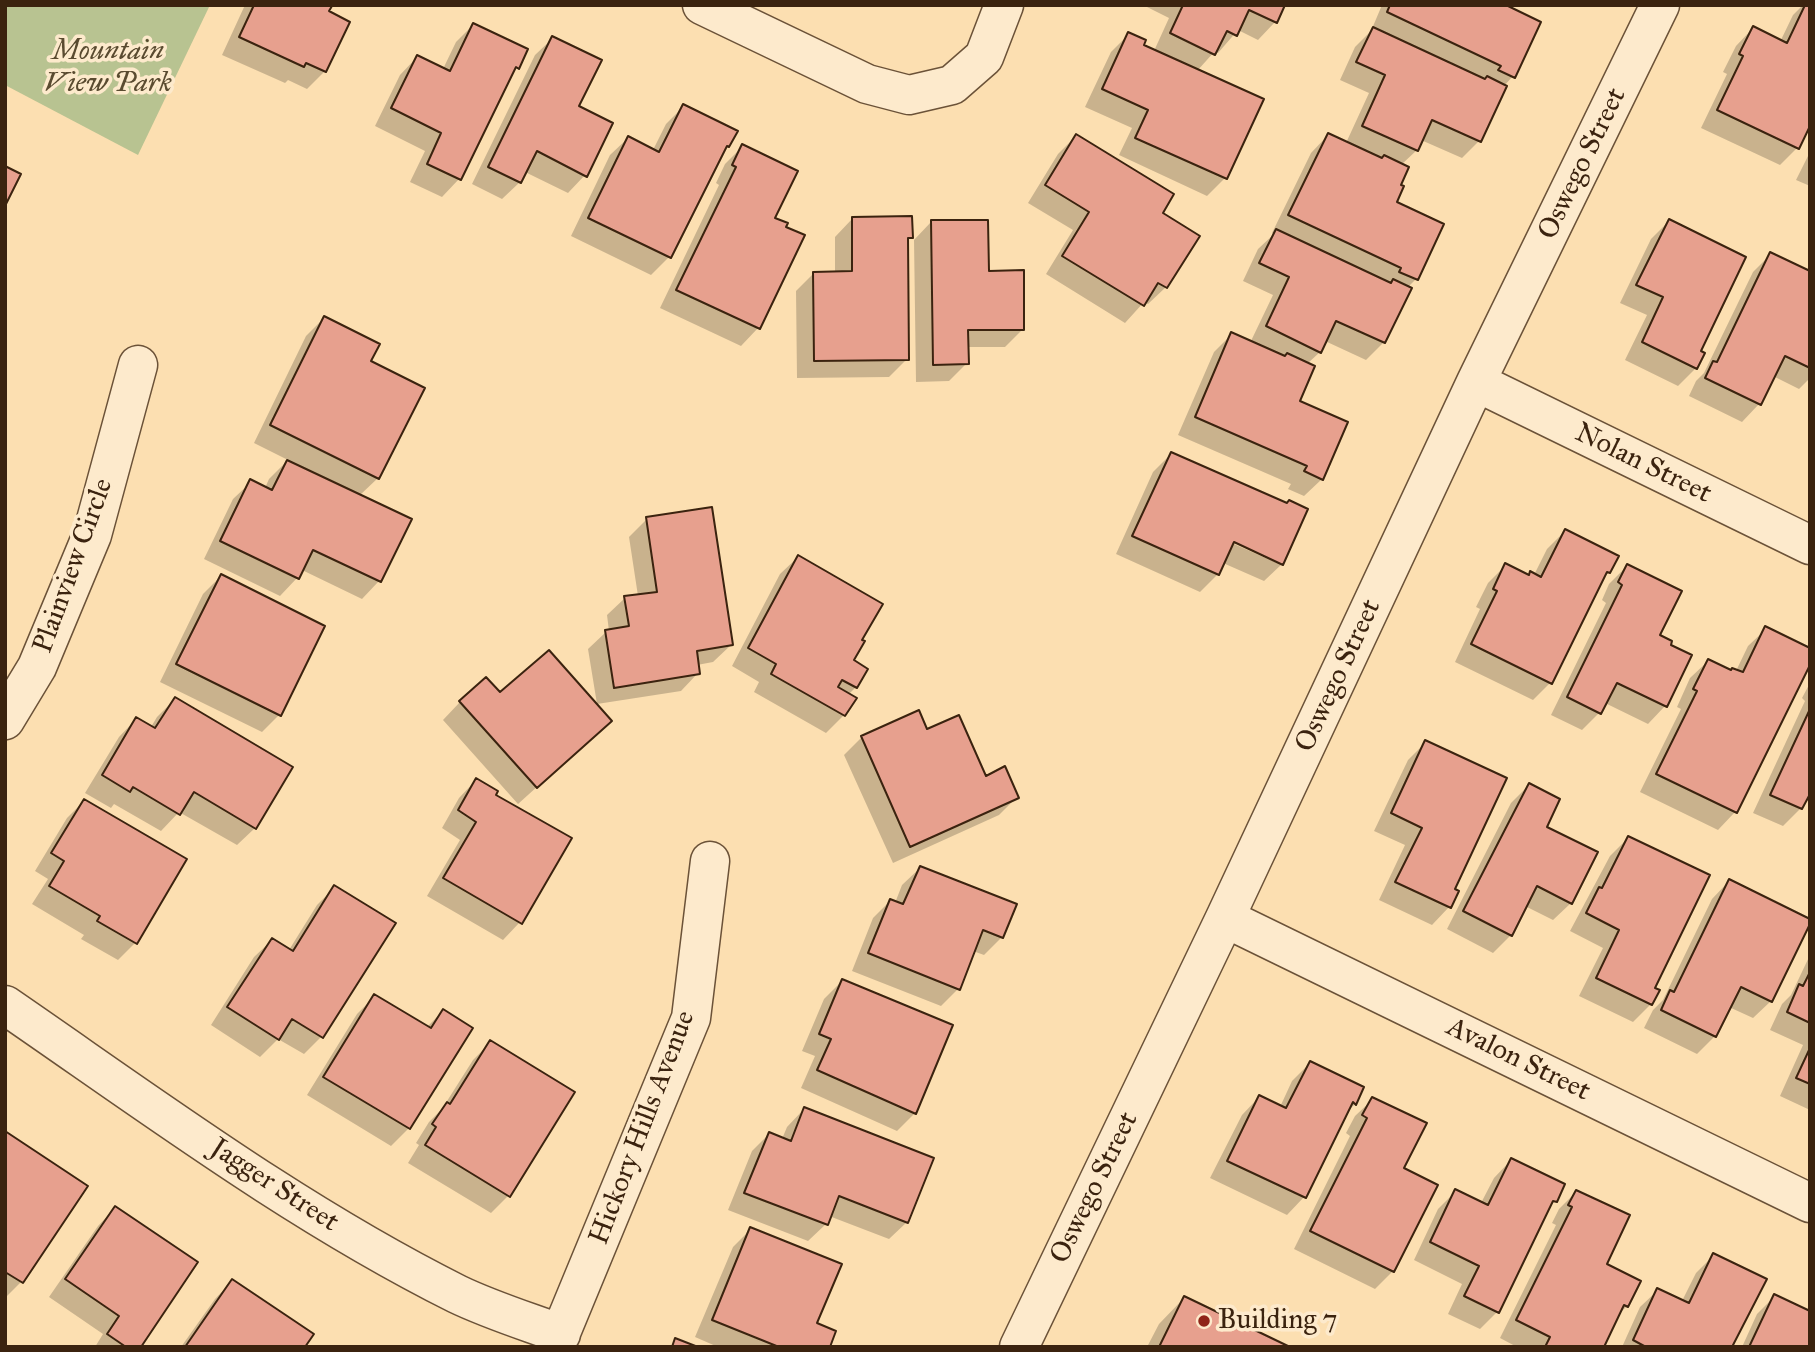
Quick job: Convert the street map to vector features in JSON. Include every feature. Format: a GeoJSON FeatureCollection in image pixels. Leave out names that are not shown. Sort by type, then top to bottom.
{"type":"FeatureCollection","features":[{"type":"Feature","properties":{"kind":"street"},"geometry":{"type":"LineString","coordinates":[[702,5],[867,84],[909,95],[952,85],[984,57],[1004,5]]}},
{"type":"Feature","properties":{"kind":"street","name":"Oswego Street"},"geometry":{"type":"LineString","coordinates":[[1019,1347],[1225,918],[1476,382],[1660,5]]}},
{"type":"Feature","properties":{"kind":"street","name":"Plainview Circle"},"geometry":{"type":"LineString","coordinates":[[5,720],[37,667],[92,535],[138,365]]}},
{"type":"Feature","properties":{"kind":"street","name":"Nolan Street"},"geometry":{"type":"LineString","coordinates":[[1476,382],[1810,545]]}},
{"type":"Feature","properties":{"kind":"street","name":"Hickory Hills Avenue"},"geometry":{"type":"LineString","coordinates":[[558,1340],[691,1018],[710,861]]}},
{"type":"Feature","properties":{"kind":"street","name":"Avalon Street"},"geometry":{"type":"LineString","coordinates":[[1225,918],[1810,1203]]}},
{"type":"Feature","properties":{"kind":"street","name":"Jagger Street"},"geometry":{"type":"LineString","coordinates":[[5,1005],[236,1164],[372,1249],[459,1295],[558,1340]]}},
{"type":"Feature","properties":{"kind":"green space","name":"Mountain View Park"},"geometry":{"type":"Polygon","coordinates":[[[5,5],[210,5],[138,155],[5,85],[5,5]]]}},
{"type":"Feature","properties":{"kind":"building"},"geometry":{"type":"Polygon","coordinates":[[[254,5],[330,5],[332,6],[329,11],[350,22],[326,72],[306,63],[304,67],[239,37],[254,5]]]}},
{"type":"Feature","properties":{"kind":"building"},"geometry":{"type":"Polygon","coordinates":[[[1183,5],[1285,5],[1277,23],[1249,10],[1237,36],[1227,31],[1215,55],[1170,33],[1183,5]]]}},
{"type":"Feature","properties":{"kind":"building"},"geometry":{"type":"Polygon","coordinates":[[[1390,5],[1506,5],[1541,22],[1515,78],[1498,70],[1501,66],[1387,12],[1390,5]]]}},
{"type":"Feature","properties":{"kind":"building"},"geometry":{"type":"Polygon","coordinates":[[[1805,5],[1810,5],[1810,126],[1799,149],[1717,110],[1743,56],[1739,54],[1753,26],[1787,43],[1805,5]]]}},
{"type":"Feature","properties":{"kind":"building"},"geometry":{"type":"Polygon","coordinates":[[[473,23],[528,49],[519,69],[516,67],[461,180],[427,164],[441,133],[391,108],[417,55],[450,71],[473,23]]]}},
{"type":"Feature","properties":{"kind":"building"},"geometry":{"type":"Polygon","coordinates":[[[1373,27],[1485,79],[1487,76],[1507,86],[1481,142],[1432,120],[1418,151],[1362,126],[1385,75],[1356,62],[1373,27]]]}},
{"type":"Feature","properties":{"kind":"building"},"geometry":{"type":"Polygon","coordinates":[[[1128,32],[1146,40],[1144,45],[1264,99],[1227,179],[1135,138],[1148,110],[1102,89],[1128,32]]]}},
{"type":"Feature","properties":{"kind":"building"},"geometry":{"type":"Polygon","coordinates":[[[552,36],[602,60],[579,106],[613,123],[587,177],[537,151],[521,183],[488,167],[552,36]]]}},
{"type":"Feature","properties":{"kind":"building"},"geometry":{"type":"Polygon","coordinates":[[[683,104],[738,131],[729,147],[727,146],[671,258],[588,218],[628,136],[659,152],[683,104]]]}},
{"type":"Feature","properties":{"kind":"building"},"geometry":{"type":"Polygon","coordinates":[[[1328,133],[1382,158],[1384,155],[1409,167],[1397,202],[1444,224],[1418,280],[1399,272],[1401,268],[1288,215],[1328,133]]]}},
{"type":"Feature","properties":{"kind":"building"},"geometry":{"type":"Polygon","coordinates":[[[1076,134],[1174,194],[1163,213],[1200,236],[1167,288],[1158,283],[1144,306],[1062,256],[1089,212],[1045,185],[1076,134]]]}},
{"type":"Feature","properties":{"kind":"building"},"geometry":{"type":"Polygon","coordinates":[[[742,144],[798,171],[775,218],[788,223],[786,227],[805,235],[760,329],[676,290],[736,167],[732,165],[742,144]]]}},
{"type":"Feature","properties":{"kind":"building"},"geometry":{"type":"Polygon","coordinates":[[[5,166],[21,174],[5,206],[5,166]]]}},
{"type":"Feature","properties":{"kind":"building"},"geometry":{"type":"Polygon","coordinates":[[[912,216],[913,238],[908,238],[909,360],[814,361],[813,272],[852,271],[852,217],[912,216]]]}},
{"type":"Feature","properties":{"kind":"building"},"geometry":{"type":"Polygon","coordinates":[[[1669,219],[1746,257],[1701,351],[1705,353],[1697,369],[1642,342],[1663,297],[1636,285],[1669,219]]]}},
{"type":"Feature","properties":{"kind":"building"},"geometry":{"type":"Polygon","coordinates":[[[931,220],[988,220],[989,271],[1024,270],[1024,330],[968,330],[969,364],[933,365],[931,220]]]}},
{"type":"Feature","properties":{"kind":"building"},"geometry":{"type":"Polygon","coordinates":[[[1276,229],[1391,283],[1393,279],[1412,288],[1385,343],[1336,321],[1321,353],[1266,326],[1289,277],[1259,263],[1276,229]]]}},
{"type":"Feature","properties":{"kind":"building"},"geometry":{"type":"Polygon","coordinates":[[[1770,252],[1810,271],[1810,368],[1785,356],[1761,405],[1705,378],[1713,361],[1717,362],[1770,252]]]}},
{"type":"Feature","properties":{"kind":"building"},"geometry":{"type":"Polygon","coordinates":[[[324,316],[380,344],[371,361],[425,388],[379,479],[270,425],[324,316]]]}},
{"type":"Feature","properties":{"kind":"building"},"geometry":{"type":"Polygon","coordinates":[[[1231,332],[1315,366],[1300,401],[1348,422],[1323,480],[1304,471],[1307,466],[1195,417],[1231,332]]]}},
{"type":"Feature","properties":{"kind":"building"},"geometry":{"type":"Polygon","coordinates":[[[1171,452],[1287,503],[1289,500],[1308,509],[1283,565],[1234,542],[1219,575],[1132,536],[1171,452]]]}},
{"type":"Feature","properties":{"kind":"building"},"geometry":{"type":"Polygon","coordinates":[[[287,460],[412,519],[381,582],[313,550],[299,579],[220,541],[250,479],[272,490],[287,460]]]}},
{"type":"Feature","properties":{"kind":"building"},"geometry":{"type":"Polygon","coordinates":[[[712,507],[733,645],[697,651],[700,674],[614,688],[605,630],[629,626],[624,596],[657,592],[646,517],[712,507]]]}},
{"type":"Feature","properties":{"kind":"building"},"geometry":{"type":"Polygon","coordinates":[[[1565,529],[1619,556],[1610,573],[1607,572],[1552,684],[1471,644],[1497,591],[1493,589],[1505,563],[1529,575],[1530,571],[1541,577],[1565,529]]]}},
{"type":"Feature","properties":{"kind":"building"},"geometry":{"type":"Polygon","coordinates":[[[798,555],[883,604],[854,660],[868,669],[857,688],[842,680],[838,687],[857,698],[845,716],[771,674],[776,664],[748,648],[798,555]]]}},
{"type":"Feature","properties":{"kind":"building"},"geometry":{"type":"Polygon","coordinates":[[[1627,564],[1682,591],[1660,635],[1672,641],[1671,645],[1692,655],[1667,707],[1617,683],[1601,714],[1567,697],[1622,585],[1618,582],[1627,564]]]}},
{"type":"Feature","properties":{"kind":"building"},"geometry":{"type":"Polygon","coordinates":[[[221,574],[325,626],[281,716],[176,664],[221,574]]]}},
{"type":"Feature","properties":{"kind":"building"},"geometry":{"type":"Polygon","coordinates":[[[1765,626],[1810,648],[1810,665],[1737,813],[1656,774],[1697,691],[1693,689],[1708,659],[1731,670],[1732,668],[1743,672],[1765,626]]]}},
{"type":"Feature","properties":{"kind":"building"},"geometry":{"type":"Polygon","coordinates":[[[549,650],[612,721],[537,788],[459,701],[486,677],[500,692],[549,650]]]}},
{"type":"Feature","properties":{"kind":"building"},"geometry":{"type":"Polygon","coordinates":[[[175,697],[293,767],[256,829],[194,792],[180,815],[133,787],[130,792],[102,775],[136,717],[155,728],[175,697]]]}},
{"type":"Feature","properties":{"kind":"building"},"geometry":{"type":"Polygon","coordinates":[[[1810,709],[1810,794],[1802,809],[1770,795],[1810,709]]]}},
{"type":"Feature","properties":{"kind":"building"},"geometry":{"type":"Polygon","coordinates":[[[919,710],[927,729],[959,715],[986,776],[1005,766],[1019,798],[910,847],[861,736],[919,710]]]}},
{"type":"Feature","properties":{"kind":"building"},"geometry":{"type":"Polygon","coordinates":[[[1425,740],[1507,778],[1455,889],[1459,891],[1451,908],[1395,882],[1422,828],[1391,813],[1425,740]]]}},
{"type":"Feature","properties":{"kind":"building"},"geometry":{"type":"Polygon","coordinates":[[[476,778],[498,791],[496,795],[572,838],[522,924],[443,878],[476,822],[458,810],[476,778]]]}},
{"type":"Feature","properties":{"kind":"building"},"geometry":{"type":"Polygon","coordinates":[[[1529,783],[1560,799],[1547,827],[1598,852],[1572,904],[1537,886],[1512,936],[1463,911],[1529,783]]]}},
{"type":"Feature","properties":{"kind":"building"},"geometry":{"type":"Polygon","coordinates":[[[84,799],[187,859],[137,944],[97,921],[100,916],[49,886],[64,861],[51,853],[84,799]]]}},
{"type":"Feature","properties":{"kind":"building"},"geometry":{"type":"Polygon","coordinates":[[[1628,836],[1710,875],[1655,988],[1660,990],[1652,1005],[1596,978],[1619,930],[1586,913],[1628,836]]]}},
{"type":"Feature","properties":{"kind":"building"},"geometry":{"type":"Polygon","coordinates":[[[920,866],[1017,904],[1003,938],[983,930],[960,990],[868,953],[890,899],[903,904],[920,866]]]}},
{"type":"Feature","properties":{"kind":"building"},"geometry":{"type":"Polygon","coordinates":[[[1729,879],[1810,919],[1810,924],[1772,1002],[1741,987],[1716,1037],[1661,1010],[1670,990],[1674,992],[1729,879]]]}},
{"type":"Feature","properties":{"kind":"building"},"geometry":{"type":"Polygon","coordinates":[[[334,885],[396,923],[323,1038],[292,1019],[279,1040],[227,1007],[272,938],[293,951],[334,885]]]}},
{"type":"Feature","properties":{"kind":"building"},"geometry":{"type":"Polygon","coordinates":[[[1810,972],[1810,1023],[1787,1012],[1799,984],[1803,986],[1810,972]]]}},
{"type":"Feature","properties":{"kind":"building"},"geometry":{"type":"Polygon","coordinates":[[[842,979],[953,1025],[916,1114],[817,1070],[831,1039],[819,1034],[842,979]]]}},
{"type":"Feature","properties":{"kind":"building"},"geometry":{"type":"Polygon","coordinates":[[[374,994],[431,1028],[443,1009],[473,1028],[410,1129],[323,1077],[374,994]]]}},
{"type":"Feature","properties":{"kind":"building"},"geometry":{"type":"Polygon","coordinates":[[[490,1040],[575,1092],[510,1197],[425,1145],[436,1127],[432,1124],[447,1102],[450,1104],[490,1040]]]}},
{"type":"Feature","properties":{"kind":"building"},"geometry":{"type":"Polygon","coordinates":[[[1810,1048],[1810,1084],[1796,1078],[1810,1048]]]}},
{"type":"Feature","properties":{"kind":"building"},"geometry":{"type":"Polygon","coordinates":[[[1310,1061],[1364,1087],[1356,1105],[1353,1102],[1306,1198],[1227,1161],[1259,1095],[1286,1108],[1310,1061]]]}},
{"type":"Feature","properties":{"kind":"building"},"geometry":{"type":"Polygon","coordinates":[[[1372,1097],[1427,1123],[1404,1168],[1438,1185],[1394,1272],[1310,1231],[1367,1118],[1362,1115],[1372,1097]]]}},
{"type":"Feature","properties":{"kind":"building"},"geometry":{"type":"Polygon","coordinates":[[[804,1107],[934,1158],[908,1223],[839,1196],[828,1225],[744,1193],[769,1132],[791,1141],[804,1107]]]}},
{"type":"Feature","properties":{"kind":"building"},"geometry":{"type":"Polygon","coordinates":[[[5,1131],[88,1186],[23,1283],[5,1272],[5,1131]]]}},
{"type":"Feature","properties":{"kind":"building"},"geometry":{"type":"Polygon","coordinates":[[[1511,1158],[1565,1184],[1557,1202],[1553,1201],[1499,1313],[1464,1296],[1479,1266],[1430,1242],[1455,1189],[1488,1205],[1511,1158]]]}},
{"type":"Feature","properties":{"kind":"building"},"geometry":{"type":"Polygon","coordinates":[[[1576,1190],[1630,1215],[1607,1264],[1641,1281],[1628,1307],[1624,1305],[1604,1347],[1545,1347],[1550,1337],[1516,1320],[1572,1207],[1568,1205],[1576,1190]]]}},
{"type":"Feature","properties":{"kind":"building"},"geometry":{"type":"Polygon","coordinates":[[[115,1206],[198,1262],[141,1347],[126,1347],[107,1334],[119,1316],[65,1279],[115,1206]]]}},
{"type":"Feature","properties":{"kind":"building"},"geometry":{"type":"Polygon","coordinates":[[[750,1227],[842,1264],[817,1323],[836,1331],[830,1347],[779,1347],[712,1320],[750,1227]]]}},
{"type":"Feature","properties":{"kind":"building"},"geometry":{"type":"Polygon","coordinates":[[[1713,1253],[1767,1279],[1732,1347],[1646,1347],[1633,1340],[1657,1288],[1689,1303],[1713,1253]]]}},
{"type":"Feature","properties":{"kind":"building"},"geometry":{"type":"Polygon","coordinates":[[[232,1279],[314,1334],[305,1347],[185,1347],[232,1279]]]}},
{"type":"Feature","properties":{"kind":"building"},"geometry":{"type":"Polygon","coordinates":[[[1774,1294],[1810,1311],[1810,1347],[1749,1347],[1774,1294]]]}},
{"type":"Feature","properties":{"kind":"building","name":"Building 7"},"geometry":{"type":"Polygon","coordinates":[[[1184,1296],[1290,1347],[1159,1347],[1184,1296]]]}},
{"type":"Feature","properties":{"kind":"building"},"geometry":{"type":"Polygon","coordinates":[[[675,1338],[698,1347],[672,1347],[675,1338]]]}},
{"type":"Feature","properties":{"kind":"place","name":"Building 7"},"geometry":{"type":"Point","coordinates":[1204,1321]}}]}
